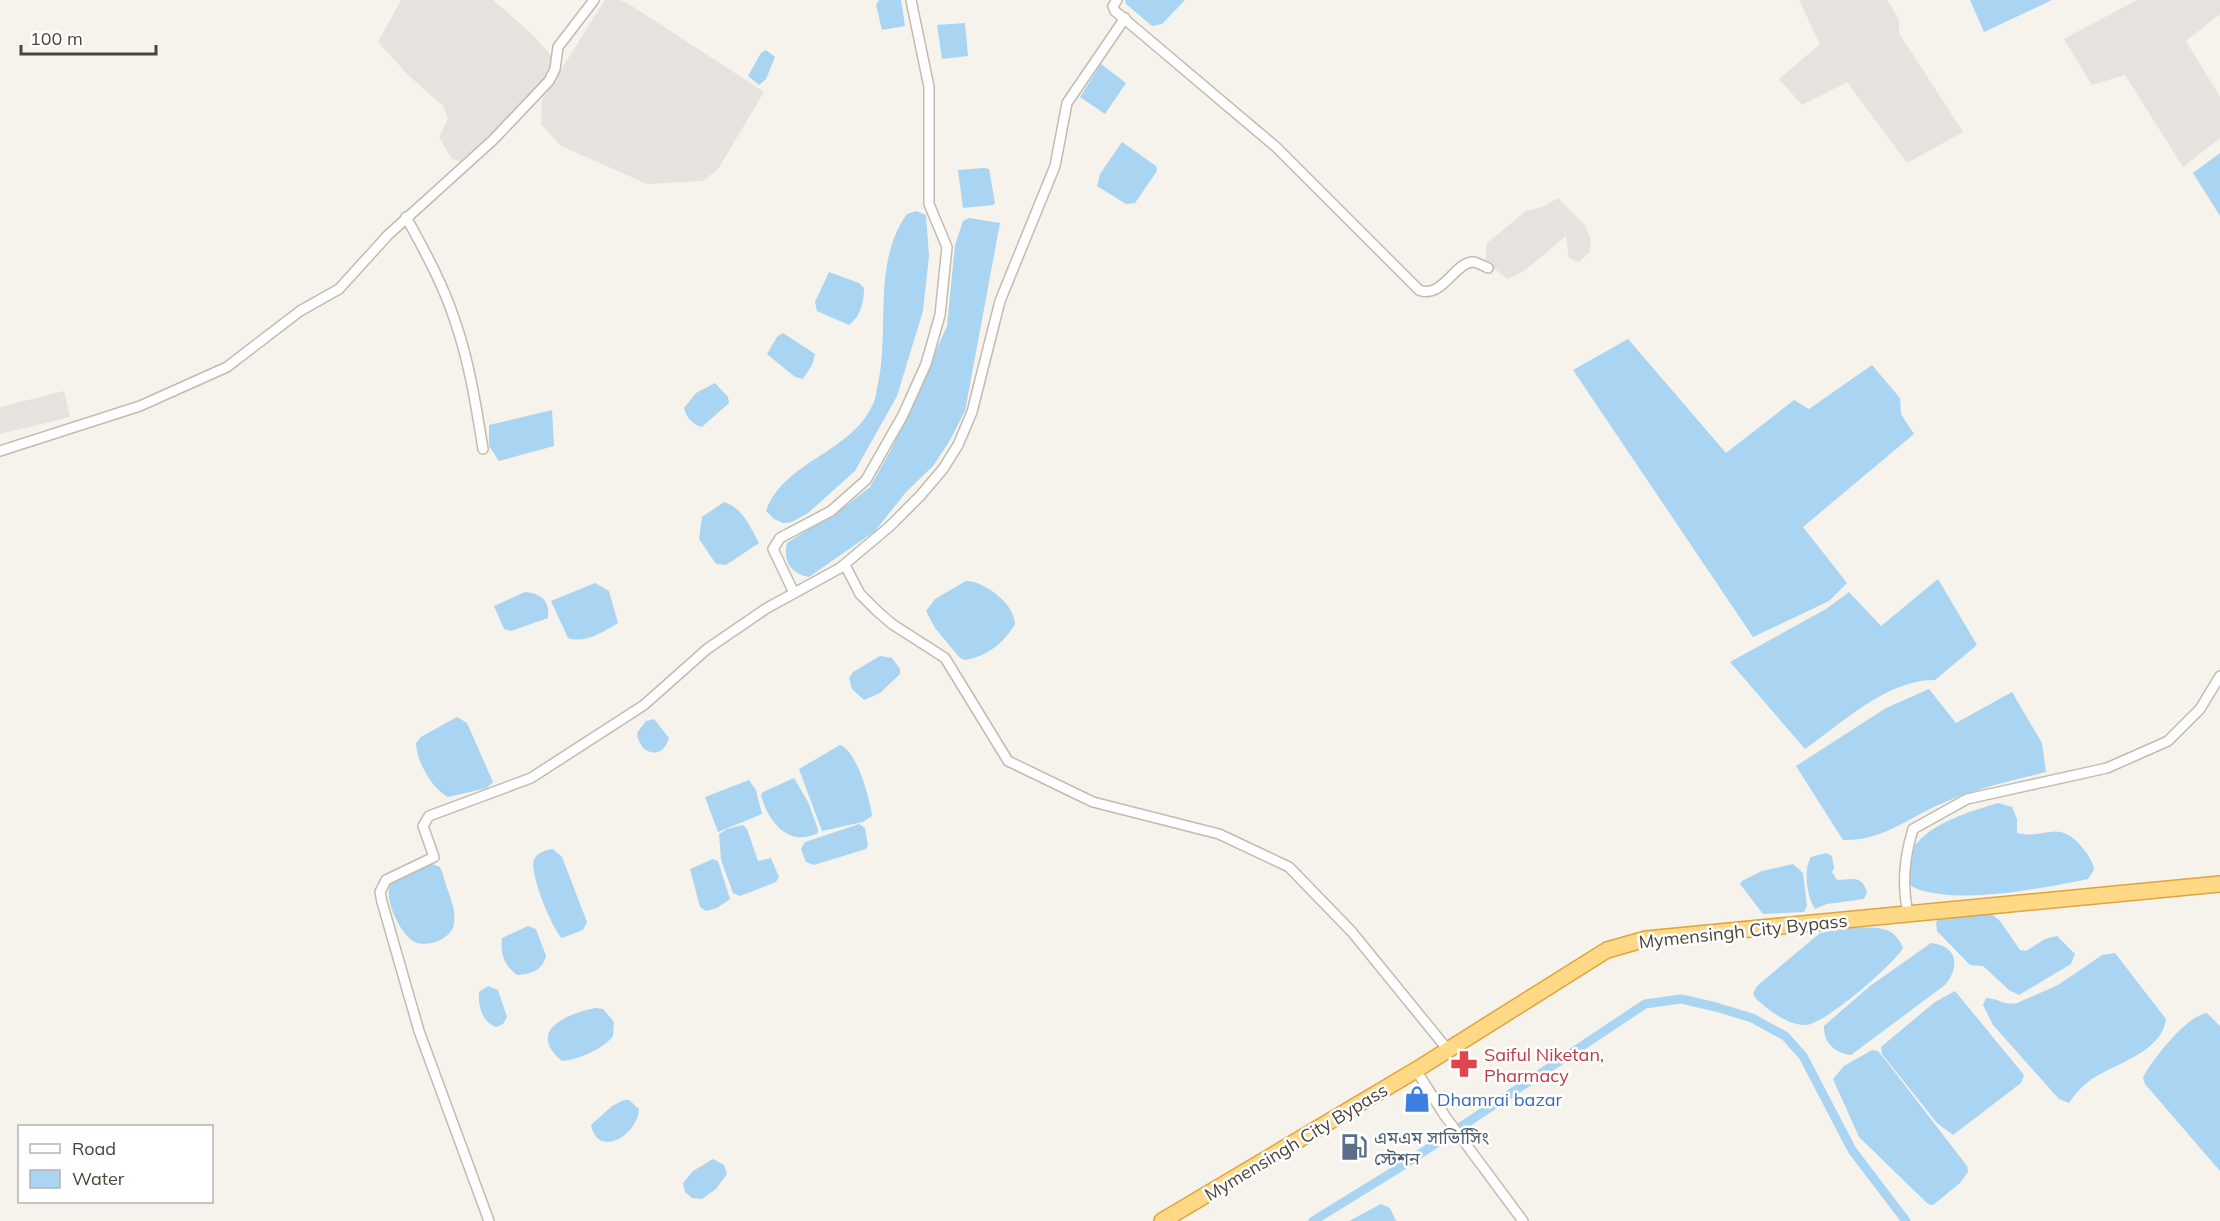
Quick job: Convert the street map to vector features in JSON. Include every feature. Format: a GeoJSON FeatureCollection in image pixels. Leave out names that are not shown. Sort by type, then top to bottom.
{"type":"FeatureCollection","features":[{"type":"Feature","properties":{"kind":"highway","name":"Mymensingh City Bypass"},"geometry":{"type":"LineString","coordinates":[[1162,1221],[1416,1070],[1606,950],[1631,941],[2220,884]]}},
{"type":"Feature","properties":{"kind":"street"},"geometry":{"type":"LineString","coordinates":[[0,451],[140,406],[227,367],[300,311],[339,289],[406,217],[493,140],[549,81],[555,69],[558,47],[594,0]]}},
{"type":"Feature","properties":{"kind":"street"},"geometry":{"type":"LineString","coordinates":[[794,593],[773,549],[780,538],[831,511],[866,480],[903,415],[926,364],[940,315],[947,247],[929,204],[929,87],[911,0]]}},
{"type":"Feature","properties":{"kind":"street"},"geometry":{"type":"LineString","coordinates":[[1117,0],[1113,6],[1125,18],[1276,147],[1419,290],[1429,292],[1440,286],[1468,263],[1474,262],[1488,268]]}},
{"type":"Feature","properties":{"kind":"street"},"geometry":{"type":"LineString","coordinates":[[489,1221],[419,1031],[382,902],[381,887],[386,880],[434,857],[423,826],[429,816],[539,772],[644,705],[707,649],[767,608],[845,565],[889,527],[920,496],[943,469],[958,445],[972,412],[1000,301],[1055,166],[1067,103],[1125,18]]}},
{"type":"Feature","properties":{"kind":"street"},"geometry":{"type":"LineString","coordinates":[[406,217],[433,266],[454,318],[472,381],[483,449]]}},
{"type":"Feature","properties":{"kind":"street"},"geometry":{"type":"LineString","coordinates":[[845,565],[860,594],[877,611],[892,624],[945,658],[1008,761],[1093,802],[1219,834],[1289,867],[1352,932],[1448,1050]]}},
{"type":"Feature","properties":{"kind":"street"},"geometry":{"type":"LineString","coordinates":[[1908,914],[1903,879],[1905,855],[1913,830],[1967,799],[2106,768],[2168,741],[2200,709],[2220,676]]}},
{"type":"Feature","properties":{"kind":"street"},"geometry":{"type":"LineString","coordinates":[[1416,1070],[1468,1149],[1523,1221]]}},
{"type":"Feature","properties":{"kind":"shaded area"},"geometry":{"type":"Polygon","coordinates":[[[401,0],[493,0],[532,34],[555,60],[548,80],[522,108],[460,161],[452,159],[439,137],[448,119],[443,106],[408,75],[378,42],[401,0]]]}},
{"type":"Feature","properties":{"kind":"shaded area"},"geometry":{"type":"Polygon","coordinates":[[[605,0],[620,0],[629,4],[764,92],[718,169],[703,181],[647,184],[561,146],[541,124],[542,100],[605,0]]]}},
{"type":"Feature","properties":{"kind":"shaded area"},"geometry":{"type":"Polygon","coordinates":[[[1799,0],[1887,0],[1899,19],[1899,33],[1963,132],[1907,163],[1847,82],[1802,105],[1779,79],[1820,44],[1799,0]]]}},
{"type":"Feature","properties":{"kind":"shaded area"},"geometry":{"type":"Polygon","coordinates":[[[2137,0],[2220,0],[2220,14],[2186,41],[2220,97],[2220,138],[2183,167],[2125,75],[2092,85],[2064,39],[2137,0]]]}},
{"type":"Feature","properties":{"kind":"shaded area"},"geometry":{"type":"Polygon","coordinates":[[[1558,198],[1584,224],[1590,237],[1590,252],[1579,262],[1569,258],[1566,236],[1524,271],[1508,279],[1485,262],[1487,243],[1526,211],[1542,207],[1558,198]]]}},
{"type":"Feature","properties":{"kind":"shaded area"},"geometry":{"type":"Polygon","coordinates":[[[64,391],[70,417],[0,434],[0,407],[64,391]]]}},
{"type":"Feature","properties":{"kind":"water"},"geometry":{"type":"Polygon","coordinates":[[[879,0],[901,0],[905,26],[882,30],[876,5],[879,0]]]}},
{"type":"Feature","properties":{"kind":"water"},"geometry":{"type":"Polygon","coordinates":[[[1125,0],[1185,0],[1162,24],[1152,26],[1126,4],[1125,0]]]}},
{"type":"Feature","properties":{"kind":"water"},"geometry":{"type":"Polygon","coordinates":[[[1970,0],[2052,0],[1984,32],[1970,0]]]}},
{"type":"Feature","properties":{"kind":"water"},"geometry":{"type":"Polygon","coordinates":[[[965,23],[968,56],[942,59],[937,25],[965,23]]]}},
{"type":"Feature","properties":{"kind":"water"},"geometry":{"type":"Polygon","coordinates":[[[766,50],[775,57],[766,79],[759,85],[748,76],[761,53],[766,50]]]}},
{"type":"Feature","properties":{"kind":"water"},"geometry":{"type":"Polygon","coordinates":[[[1101,64],[1126,83],[1105,114],[1080,97],[1101,64]]]}},
{"type":"Feature","properties":{"kind":"water"},"geometry":{"type":"Polygon","coordinates":[[[1122,142],[1156,166],[1157,171],[1135,203],[1126,204],[1097,186],[1100,174],[1122,142]]]}},
{"type":"Feature","properties":{"kind":"water"},"geometry":{"type":"Polygon","coordinates":[[[2220,153],[2220,216],[2193,173],[2220,153]]]}},
{"type":"Feature","properties":{"kind":"water"},"geometry":{"type":"Polygon","coordinates":[[[989,169],[995,203],[963,208],[958,170],[989,169]]]}},
{"type":"Feature","properties":{"kind":"water"},"geometry":{"type":"Polygon","coordinates":[[[916,211],[926,215],[929,256],[923,311],[897,396],[855,471],[808,513],[792,522],[783,523],[774,519],[766,511],[775,494],[801,469],[849,435],[862,422],[873,404],[881,363],[884,296],[889,253],[896,233],[907,214],[916,211]]]}},
{"type":"Feature","properties":{"kind":"water"},"geometry":{"type":"Polygon","coordinates":[[[969,218],[1000,223],[965,411],[933,466],[906,492],[875,531],[809,577],[797,573],[787,561],[787,543],[847,505],[870,487],[892,448],[947,326],[955,245],[963,221],[969,218]]]}},
{"type":"Feature","properties":{"kind":"water"},"geometry":{"type":"Polygon","coordinates":[[[829,272],[859,283],[864,288],[861,308],[849,325],[817,311],[815,302],[829,272]]]}},
{"type":"Feature","properties":{"kind":"water"},"geometry":{"type":"Polygon","coordinates":[[[783,333],[815,354],[812,365],[803,379],[795,377],[767,354],[777,337],[783,333]]]}},
{"type":"Feature","properties":{"kind":"water"},"geometry":{"type":"Polygon","coordinates":[[[1628,339],[1726,453],[1794,400],[1809,409],[1872,365],[1900,398],[1901,414],[1914,434],[1803,527],[1847,583],[1829,601],[1753,637],[1573,370],[1628,339]]]}},
{"type":"Feature","properties":{"kind":"water"},"geometry":{"type":"Polygon","coordinates":[[[715,383],[728,397],[729,403],[702,427],[699,426],[690,420],[684,408],[696,393],[715,383]]]}},
{"type":"Feature","properties":{"kind":"water"},"geometry":{"type":"Polygon","coordinates":[[[552,410],[554,446],[499,461],[489,446],[489,425],[552,410]]]}},
{"type":"Feature","properties":{"kind":"water"},"geometry":{"type":"Polygon","coordinates":[[[724,502],[741,513],[759,543],[726,565],[716,564],[699,539],[702,517],[724,502]]]}},
{"type":"Feature","properties":{"kind":"water"},"geometry":{"type":"Polygon","coordinates":[[[1938,579],[1977,645],[1935,680],[1900,687],[1866,704],[1805,749],[1730,662],[1826,609],[1849,592],[1881,626],[1938,579]]]}},
{"type":"Feature","properties":{"kind":"water"},"geometry":{"type":"Polygon","coordinates":[[[966,581],[982,585],[998,595],[1010,609],[1015,624],[994,648],[980,656],[965,660],[960,658],[935,628],[926,611],[935,599],[966,581]]]}},
{"type":"Feature","properties":{"kind":"water"},"geometry":{"type":"Polygon","coordinates":[[[595,583],[609,591],[618,623],[587,638],[568,638],[551,601],[595,583]]]}},
{"type":"Feature","properties":{"kind":"water"},"geometry":{"type":"Polygon","coordinates":[[[525,592],[536,594],[544,599],[548,607],[548,618],[511,631],[504,629],[494,606],[525,592]]]}},
{"type":"Feature","properties":{"kind":"water"},"geometry":{"type":"Polygon","coordinates":[[[880,656],[892,658],[900,669],[900,674],[880,693],[864,700],[852,689],[849,678],[853,672],[880,656]]]}},
{"type":"Feature","properties":{"kind":"water"},"geometry":{"type":"Polygon","coordinates":[[[1929,689],[1956,723],[2012,692],[2042,743],[2046,772],[1962,795],[1880,834],[1843,840],[1796,766],[1886,708],[1929,689]]]}},
{"type":"Feature","properties":{"kind":"water"},"geometry":{"type":"Polygon","coordinates":[[[457,717],[467,723],[493,782],[487,788],[448,797],[436,788],[426,773],[416,743],[421,737],[457,717]]]}},
{"type":"Feature","properties":{"kind":"water"},"geometry":{"type":"Polygon","coordinates":[[[654,719],[669,738],[662,750],[657,752],[646,750],[637,733],[646,721],[654,719]]]}},
{"type":"Feature","properties":{"kind":"water"},"geometry":{"type":"Polygon","coordinates":[[[840,745],[852,756],[857,766],[869,799],[872,816],[863,822],[822,831],[799,769],[840,745]]]}},
{"type":"Feature","properties":{"kind":"water"},"geometry":{"type":"Polygon","coordinates":[[[794,778],[808,802],[818,829],[818,833],[807,837],[797,837],[781,829],[769,814],[761,795],[794,778]]]}},
{"type":"Feature","properties":{"kind":"water"},"geometry":{"type":"Polygon","coordinates":[[[749,780],[756,790],[762,814],[718,832],[705,797],[749,780]]]}},
{"type":"Feature","properties":{"kind":"water"},"geometry":{"type":"Polygon","coordinates":[[[1998,803],[2012,807],[2017,819],[2017,833],[2057,832],[2072,837],[2085,850],[2092,863],[2094,870],[2088,879],[2023,891],[1973,895],[1929,892],[1911,886],[1908,868],[1911,852],[1920,840],[1933,829],[1949,821],[1998,803]]]}},
{"type":"Feature","properties":{"kind":"water"},"geometry":{"type":"Polygon","coordinates":[[[859,824],[865,828],[868,846],[866,849],[814,865],[806,862],[801,849],[805,842],[859,824]]]}},
{"type":"Feature","properties":{"kind":"water"},"geometry":{"type":"Polygon","coordinates":[[[743,825],[747,829],[758,861],[771,858],[779,877],[776,882],[740,896],[733,893],[721,860],[719,834],[727,829],[743,825]]]}},
{"type":"Feature","properties":{"kind":"water"},"geometry":{"type":"Polygon","coordinates":[[[553,849],[562,857],[587,922],[583,930],[562,938],[542,900],[533,866],[537,855],[553,849]]]}},
{"type":"Feature","properties":{"kind":"water"},"geometry":{"type":"Polygon","coordinates":[[[1826,853],[1832,856],[1834,868],[1832,872],[1837,880],[1855,879],[1865,886],[1867,892],[1864,899],[1827,904],[1815,909],[1808,890],[1807,868],[1811,857],[1826,853]]]}},
{"type":"Feature","properties":{"kind":"water"},"geometry":{"type":"Polygon","coordinates":[[[713,859],[718,861],[730,899],[717,908],[706,911],[700,907],[690,869],[713,859]]]}},
{"type":"Feature","properties":{"kind":"water"},"geometry":{"type":"Polygon","coordinates":[[[432,864],[440,867],[455,917],[449,934],[438,941],[424,944],[413,941],[402,929],[393,912],[389,893],[393,879],[432,864]]]}},
{"type":"Feature","properties":{"kind":"water"},"geometry":{"type":"Polygon","coordinates":[[[1793,864],[1803,873],[1807,906],[1804,912],[1763,914],[1740,884],[1762,871],[1793,864]]]}},
{"type":"Feature","properties":{"kind":"water"},"geometry":{"type":"Polygon","coordinates":[[[1990,913],[2000,921],[2020,950],[2026,951],[2045,939],[2057,936],[2075,954],[2071,964],[2019,995],[2009,990],[1983,966],[1970,965],[1937,931],[1936,922],[1939,918],[1990,913]]]}},
{"type":"Feature","properties":{"kind":"water"},"geometry":{"type":"Polygon","coordinates":[[[528,926],[536,929],[546,956],[542,965],[535,971],[517,975],[504,959],[502,938],[528,926]]]}},
{"type":"Feature","properties":{"kind":"water"},"geometry":{"type":"Polygon","coordinates":[[[1849,928],[1874,928],[1888,931],[1894,934],[1903,948],[1857,993],[1814,1023],[1805,1025],[1792,1022],[1779,1016],[1756,999],[1753,994],[1757,986],[1820,933],[1849,928]]]}},
{"type":"Feature","properties":{"kind":"water"},"geometry":{"type":"Polygon","coordinates":[[[1931,943],[1947,948],[1954,958],[1953,971],[1945,985],[1851,1055],[1835,1050],[1828,1042],[1824,1026],[1870,986],[1931,943]]]}},
{"type":"Feature","properties":{"kind":"water"},"geometry":{"type":"Polygon","coordinates":[[[2115,953],[2166,1019],[2163,1030],[2147,1048],[2089,1081],[2069,1103],[2059,1099],[1993,1025],[1983,1005],[1986,998],[2017,1003],[2058,985],[2102,955],[2115,953]]]}},
{"type":"Feature","properties":{"kind":"water"},"geometry":{"type":"Polygon","coordinates":[[[488,986],[498,990],[507,1017],[503,1024],[496,1027],[484,1017],[479,1003],[479,992],[488,986]]]}},
{"type":"Feature","properties":{"kind":"water"},"geometry":{"type":"Polygon","coordinates":[[[1955,991],[2024,1075],[2021,1083],[1953,1135],[1937,1123],[1882,1054],[1881,1047],[1935,1002],[1955,991]]]}},
{"type":"Feature","properties":{"kind":"water"},"geometry":{"type":"Polygon","coordinates":[[[595,1008],[603,1009],[614,1022],[613,1036],[603,1046],[590,1053],[562,1061],[552,1050],[548,1041],[549,1033],[562,1019],[595,1008]]]}},
{"type":"Feature","properties":{"kind":"water"},"geometry":{"type":"Polygon","coordinates":[[[2207,1013],[2220,1026],[2220,1171],[2145,1084],[2143,1077],[2154,1060],[2180,1030],[2207,1013]]]}},
{"type":"Feature","properties":{"kind":"water"},"geometry":{"type":"Polygon","coordinates":[[[1872,1050],[1878,1051],[1967,1166],[1968,1172],[1960,1183],[1933,1205],[1928,1204],[1859,1137],[1833,1079],[1844,1066],[1872,1050]]]}},
{"type":"Feature","properties":{"kind":"water"},"geometry":{"type":"Polygon","coordinates":[[[629,1100],[639,1109],[632,1128],[616,1140],[608,1142],[601,1140],[595,1135],[591,1125],[612,1106],[629,1100]]]}},
{"type":"Feature","properties":{"kind":"water"},"geometry":{"type":"Polygon","coordinates":[[[713,1159],[724,1165],[727,1174],[716,1189],[702,1199],[692,1198],[685,1192],[683,1183],[693,1171],[713,1159]]]}},
{"type":"Feature","properties":{"kind":"water"},"geometry":{"type":"Polygon","coordinates":[[[1381,1204],[1390,1208],[1396,1221],[1349,1221],[1381,1204]]]}},
{"type":"Feature","properties":{"kind":"waterway"},"geometry":{"type":"LineString","coordinates":[[1313,1221],[1399,1168],[1645,1004],[1681,999],[1752,1018],[1785,1036],[1803,1056],[1852,1150],[1906,1221]]}},
{"type":"Feature","properties":{"kind":"place","name":"Saiful Niketan, Pharmacy"},"geometry":{"type":"Point","coordinates":[1464,1064]}},
{"type":"Feature","properties":{"kind":"place","name":"Dhamrai bazar"},"geometry":{"type":"Point","coordinates":[1417,1099]}},
{"type":"Feature","properties":{"kind":"place","name":"এমএম সাভ‌িসি‌িং স্ট‌েশন"},"geometry":{"type":"Point","coordinates":[1354,1147]}}]}
